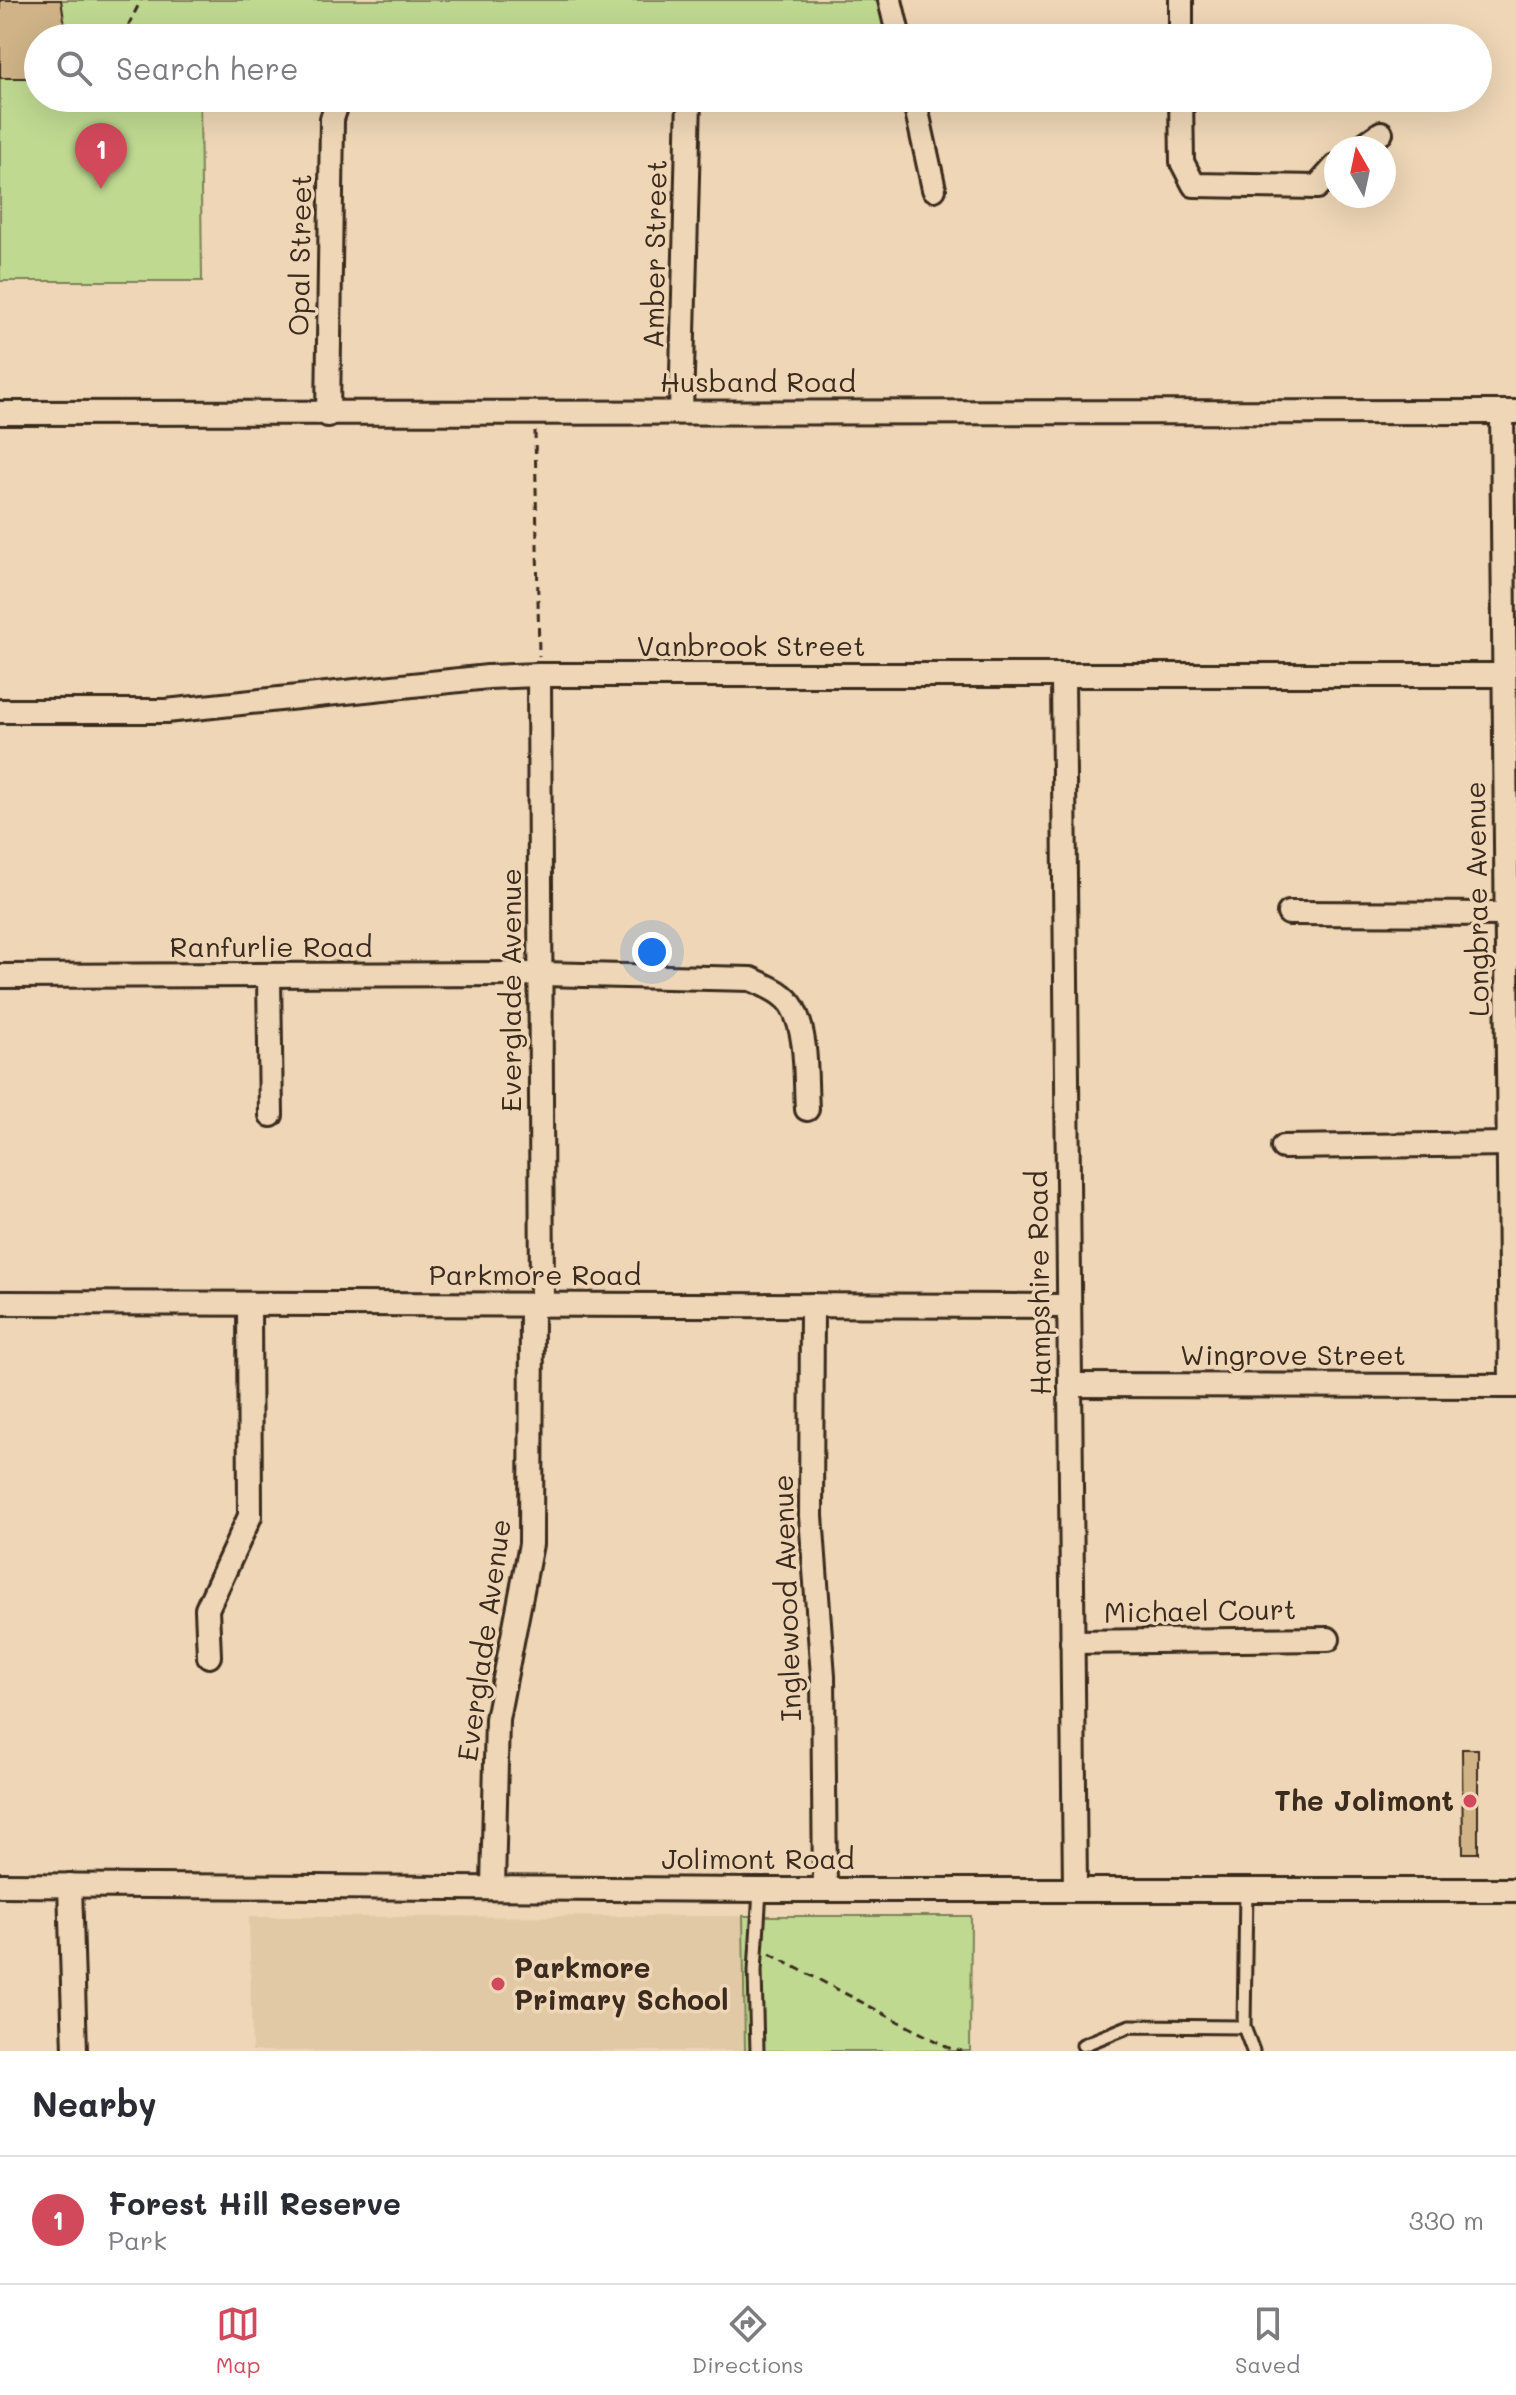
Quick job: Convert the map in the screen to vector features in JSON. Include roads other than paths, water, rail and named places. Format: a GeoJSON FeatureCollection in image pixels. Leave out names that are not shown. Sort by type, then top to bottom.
{"type":"FeatureCollection","features":[{"type":"Feature","properties":{"kind":"street"},"geometry":{"type":"LineString","coordinates":[[890,0],[896,24]]}},
{"type":"Feature","properties":{"kind":"street"},"geometry":{"type":"LineString","coordinates":[[1181,0],[1181,24]]}},
{"type":"Feature","properties":{"kind":"street","name":"Opal Street"},"geometry":{"type":"LineString","coordinates":[[328,415],[334,112]]}},
{"type":"Feature","properties":{"kind":"street","name":"Amber Street"},"geometry":{"type":"LineString","coordinates":[[681,412],[689,112]]}},
{"type":"Feature","properties":{"kind":"street"},"geometry":{"type":"LineString","coordinates":[[917,112],[934,189]]}},
{"type":"Feature","properties":{"kind":"street"},"geometry":{"type":"LineString","coordinates":[[1181,112],[1182,162],[1194,185],[1317,187],[1324,179]]}},
{"type":"Feature","properties":{"kind":"street"},"geometry":{"type":"LineString","coordinates":[[1377,136],[1381,133]]}},
{"type":"Feature","properties":{"kind":"street","name":"Husband Road"},"geometry":{"type":"LineString","coordinates":[[0,413],[1509,412]]}},
{"type":"Feature","properties":{"kind":"street","name":"Longbrae Avenue"},"geometry":{"type":"LineString","coordinates":[[1509,412],[1504,675],[1514,1386]]}},
{"type":"Feature","properties":{"kind":"street","name":"Vanbrook Street"},"geometry":{"type":"LineString","coordinates":[[0,711],[166,711],[488,677],[539,675],[1504,675]]}},
{"type":"Feature","properties":{"kind":"street","name":"Everglade Avenue"},"geometry":{"type":"LineString","coordinates":[[493,1886],[497,1719],[531,1544],[542,974],[539,675]]}},
{"type":"Feature","properties":{"kind":"street","name":"Hampshire Road"},"geometry":{"type":"LineString","coordinates":[[1063,677],[1075,1888]]}},
{"type":"Feature","properties":{"kind":"street"},"geometry":{"type":"LineString","coordinates":[[1289,913],[1508,914]]}},
{"type":"Feature","properties":{"kind":"street","name":"Ranfurlie Road"},"geometry":{"type":"LineString","coordinates":[[0,976],[269,978],[542,974],[751,979],[778,991],[793,1008],[803,1048],[807,1109]]}},
{"type":"Feature","properties":{"kind":"street"},"geometry":{"type":"LineString","coordinates":[[269,978],[271,1115]]}},
{"type":"Feature","properties":{"kind":"street"},"geometry":{"type":"LineString","coordinates":[[1283,1147],[1510,1144]]}},
{"type":"Feature","properties":{"kind":"street","name":"Parkmore Road"},"geometry":{"type":"LineString","coordinates":[[0,1303],[1069,1306]]}},
{"type":"Feature","properties":{"kind":"street"},"geometry":{"type":"LineString","coordinates":[[209,1656],[207,1609],[250,1516],[249,1304]]}},
{"type":"Feature","properties":{"kind":"street","name":"Inglewood Avenue"},"geometry":{"type":"LineString","coordinates":[[812,1305],[811,1516],[823,1676],[825,1889]]}},
{"type":"Feature","properties":{"kind":"street","name":"Wingrove Street"},"geometry":{"type":"LineString","coordinates":[[1070,1385],[1514,1386]]}},
{"type":"Feature","properties":{"kind":"street","name":"Michael Court"},"geometry":{"type":"LineString","coordinates":[[1072,1642],[1328,1639]]}},
{"type":"Feature","properties":{"kind":"street","name":"Jolimont Road"},"geometry":{"type":"LineString","coordinates":[[0,1885],[760,1890],[1516,1890]]}},
{"type":"Feature","properties":{"kind":"street"},"geometry":{"type":"LineString","coordinates":[[70,1885],[75,2051]]}},
{"type":"Feature","properties":{"kind":"lane"},"geometry":{"type":"LineString","coordinates":[[1246,1889],[1244,2027],[1253,2051]]}},
{"type":"Feature","properties":{"kind":"lane"},"geometry":{"type":"LineString","coordinates":[[757,2051],[756,1947],[760,1890]]}},
{"type":"Feature","properties":{"kind":"lane"},"geometry":{"type":"LineString","coordinates":[[1083,2045],[1130,2026],[1244,2027]]}},
{"type":"Feature","properties":{"kind":"place","name":"Forest Hill Reserve"},"geometry":{"type":"Point","coordinates":[101,189]}},
{"type":"Feature","properties":{"kind":"place","name":"The Jolimont"},"geometry":{"type":"Point","coordinates":[1470,1801]}},
{"type":"Feature","properties":{"kind":"place","name":"Parkmore Primary School"},"geometry":{"type":"Point","coordinates":[498,1984]}}]}
